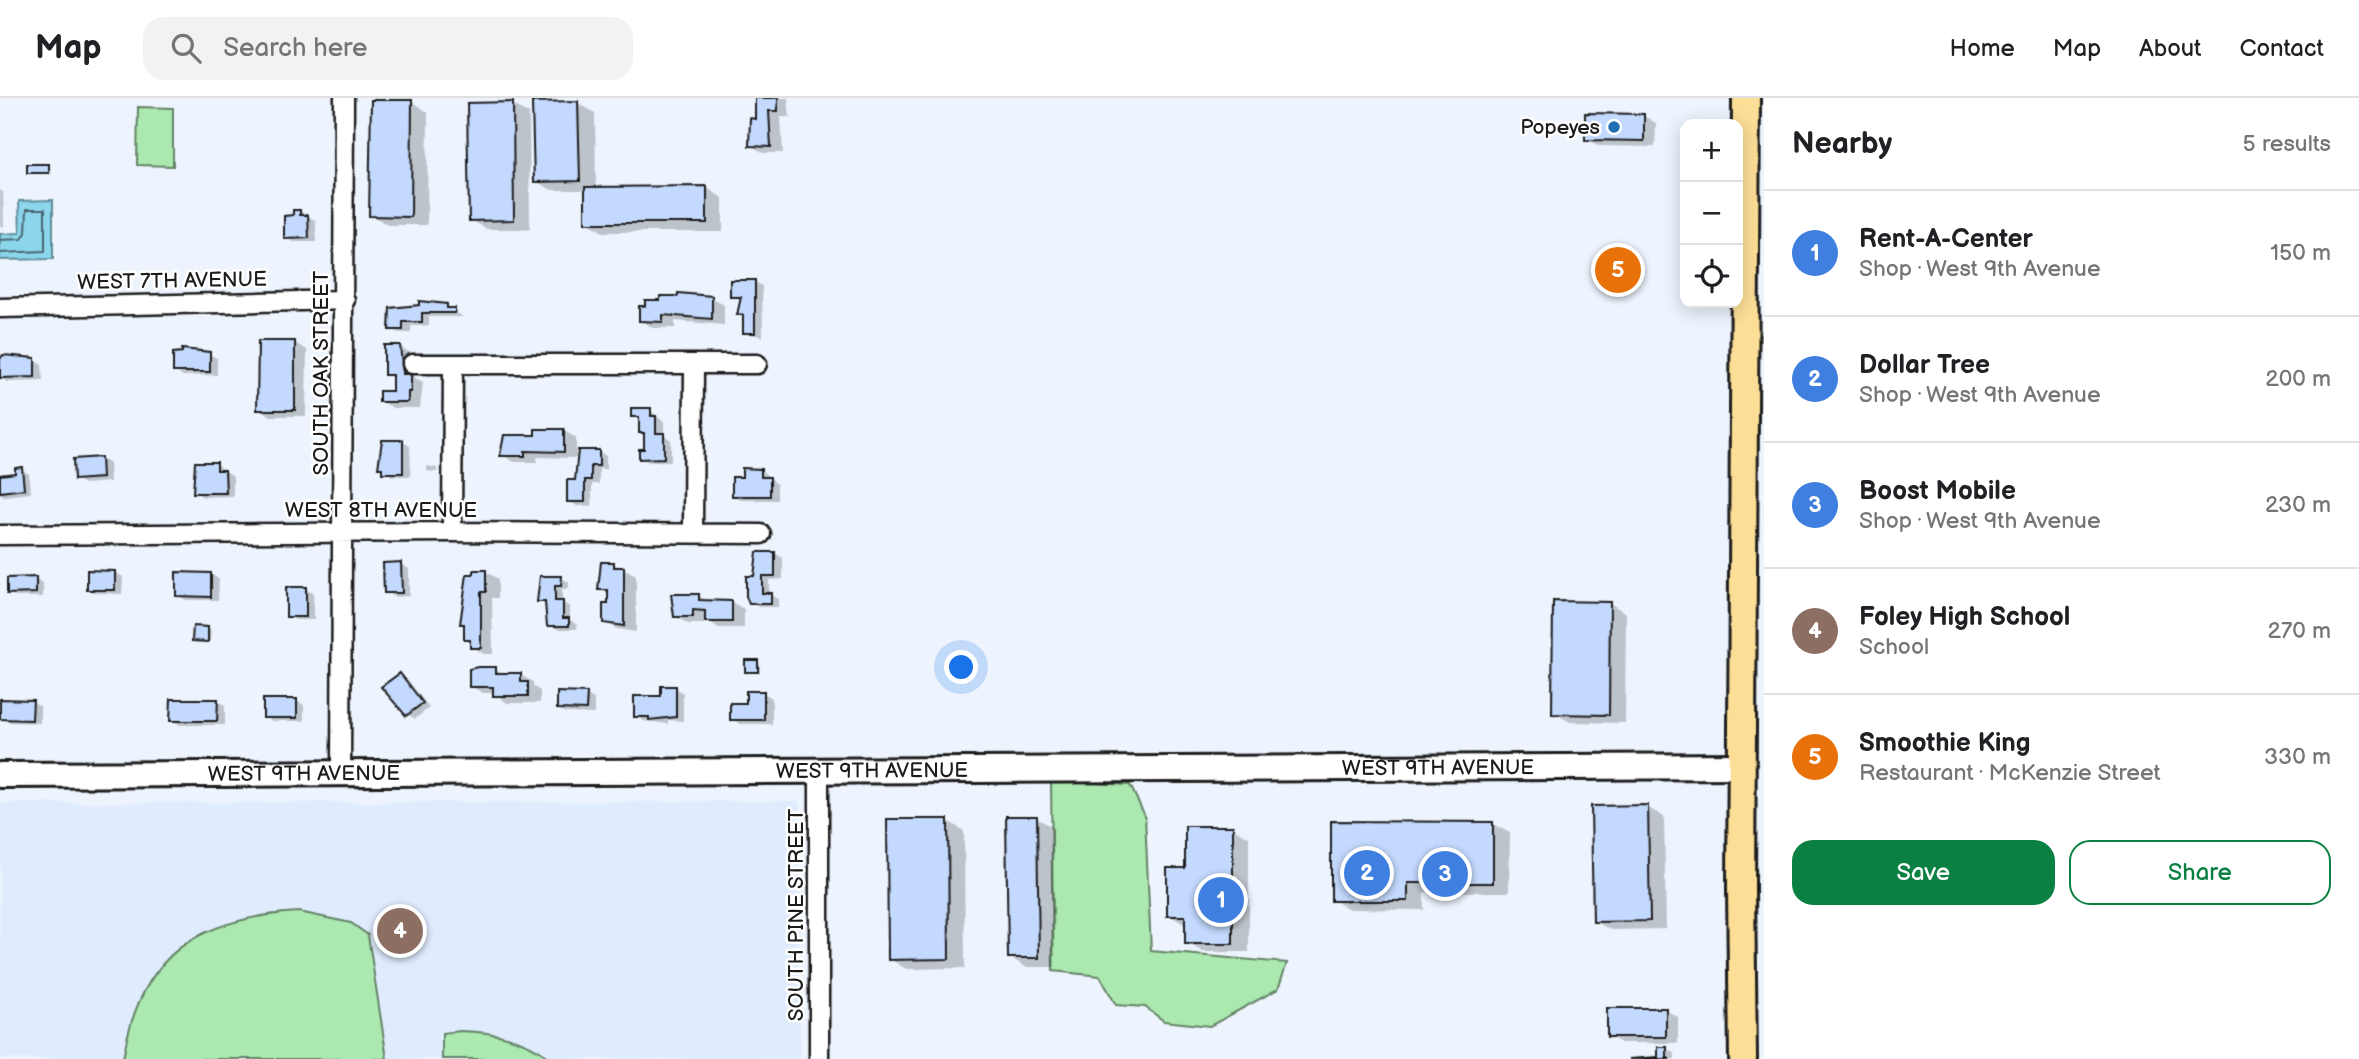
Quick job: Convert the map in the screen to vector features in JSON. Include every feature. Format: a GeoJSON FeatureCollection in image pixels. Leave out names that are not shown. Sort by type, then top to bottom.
{"type":"FeatureCollection","features":[{"type":"Feature","properties":{"kind":"main road"},"geometry":{"type":"LineString","coordinates":[[1743,1059],[1746,98]]}},
{"type":"Feature","properties":{"kind":"street","name":"SOUTH OAK STREET"},"geometry":{"type":"LineString","coordinates":[[341,774],[344,98]]}},
{"type":"Feature","properties":{"kind":"street","name":"WEST 7TH AVENUE"},"geometry":{"type":"LineString","coordinates":[[0,309],[345,300]]}},
{"type":"Feature","properties":{"kind":"street"},"geometry":{"type":"LineString","coordinates":[[412,364],[757,364]]}},
{"type":"Feature","properties":{"kind":"street"},"geometry":{"type":"LineString","coordinates":[[693,533],[694,364]]}},
{"type":"Feature","properties":{"kind":"street"},"geometry":{"type":"LineString","coordinates":[[452,532],[453,365]]}},
{"type":"Feature","properties":{"kind":"street","name":"WEST 8TH AVENUE"},"geometry":{"type":"LineString","coordinates":[[0,535],[452,532],[761,534]]}},
{"type":"Feature","properties":{"kind":"street","name":"WEST 9TH AVENUE"},"geometry":{"type":"LineString","coordinates":[[0,775],[1742,766]]}},
{"type":"Feature","properties":{"kind":"street","name":"SOUTH PINE STREET"},"geometry":{"type":"LineString","coordinates":[[819,772],[819,1059]]}},
{"type":"Feature","properties":{"kind":"shaded area"},"geometry":{"type":"Polygon","coordinates":[[[799,801],[800,1059],[0,1059],[0,803],[799,801]]]}},
{"type":"Feature","properties":{"kind":"green space"},"geometry":{"type":"Polygon","coordinates":[[[138,107],[173,108],[173,166],[137,165],[138,107]]]}},
{"type":"Feature","properties":{"kind":"green space"},"geometry":{"type":"Polygon","coordinates":[[[1051,781],[1130,785],[1145,816],[1151,951],[1287,963],[1278,989],[1210,1026],[1164,1021],[1145,1007],[1116,1005],[1100,976],[1053,971],[1051,781]]]}},
{"type":"Feature","properties":{"kind":"green space"},"geometry":{"type":"Polygon","coordinates":[[[299,912],[351,923],[368,935],[387,1059],[123,1059],[131,1023],[143,993],[159,968],[179,948],[203,933],[231,923],[299,912]]]}},
{"type":"Feature","properties":{"kind":"green space"},"geometry":{"type":"Polygon","coordinates":[[[461,1031],[509,1037],[531,1046],[551,1059],[442,1059],[442,1033],[461,1031]]]}},
{"type":"Feature","properties":{"kind":"water"},"geometry":{"type":"Polygon","coordinates":[[[53,200],[53,259],[0,260],[0,234],[20,233],[19,201],[53,200]]]}},
{"type":"Feature","properties":{"kind":"building"},"geometry":{"type":"Polygon","coordinates":[[[755,98],[778,98],[778,111],[769,111],[771,147],[749,146],[750,118],[755,119],[755,98]]]}},
{"type":"Feature","properties":{"kind":"building"},"geometry":{"type":"Polygon","coordinates":[[[371,100],[412,100],[411,217],[369,216],[371,100]]]}},
{"type":"Feature","properties":{"kind":"building"},"geometry":{"type":"Polygon","coordinates":[[[578,101],[580,181],[534,182],[532,102],[578,101]]]}},
{"type":"Feature","properties":{"kind":"building"},"geometry":{"type":"Polygon","coordinates":[[[513,102],[514,220],[469,221],[467,103],[513,102]]]}},
{"type":"Feature","properties":{"kind":"building","name":"Popeyes"},"geometry":{"type":"Polygon","coordinates":[[[1585,113],[1644,114],[1644,141],[1585,140],[1585,113]]]}},
{"type":"Feature","properties":{"kind":"building"},"geometry":{"type":"Polygon","coordinates":[[[27,164],[49,164],[49,173],[27,173],[27,164]]]}},
{"type":"Feature","properties":{"kind":"building"},"geometry":{"type":"Polygon","coordinates":[[[707,186],[707,223],[585,223],[585,187],[707,186]]]}},
{"type":"Feature","properties":{"kind":"building"},"geometry":{"type":"Polygon","coordinates":[[[293,210],[300,210],[300,215],[308,215],[309,238],[284,239],[284,216],[293,215],[293,210]]]}},
{"type":"Feature","properties":{"kind":"building"},"geometry":{"type":"Polygon","coordinates":[[[730,280],[755,280],[755,333],[743,333],[743,315],[737,315],[741,297],[730,297],[730,280]]]}},
{"type":"Feature","properties":{"kind":"building"},"geometry":{"type":"Polygon","coordinates":[[[678,293],[712,296],[712,319],[663,315],[663,322],[639,321],[639,306],[645,306],[645,300],[660,300],[660,296],[678,296],[678,293]]]}},
{"type":"Feature","properties":{"kind":"building"},"geometry":{"type":"Polygon","coordinates":[[[419,301],[447,304],[447,308],[455,308],[455,313],[422,313],[422,322],[403,322],[403,330],[389,330],[390,308],[419,305],[419,301]]]}},
{"type":"Feature","properties":{"kind":"building"},"geometry":{"type":"Polygon","coordinates":[[[258,341],[295,341],[295,410],[257,410],[258,341]]]}},
{"type":"Feature","properties":{"kind":"building"},"geometry":{"type":"Polygon","coordinates":[[[384,345],[400,345],[403,374],[411,374],[408,402],[379,402],[379,391],[392,391],[392,375],[384,375],[384,345]]]}},
{"type":"Feature","properties":{"kind":"building"},"geometry":{"type":"Polygon","coordinates":[[[182,349],[210,352],[210,372],[173,372],[173,353],[182,352],[182,349]]]}},
{"type":"Feature","properties":{"kind":"building"},"geometry":{"type":"Polygon","coordinates":[[[3,355],[35,358],[35,377],[0,378],[0,359],[3,355]]]}},
{"type":"Feature","properties":{"kind":"building"},"geometry":{"type":"Polygon","coordinates":[[[631,408],[651,408],[651,416],[656,416],[656,433],[664,433],[664,458],[639,459],[639,449],[644,449],[644,433],[639,433],[639,417],[631,417],[631,408]]]}},
{"type":"Feature","properties":{"kind":"building"},"geometry":{"type":"Polygon","coordinates":[[[535,429],[564,429],[564,452],[525,451],[525,456],[500,456],[504,435],[535,435],[535,429]]]}},
{"type":"Feature","properties":{"kind":"building"},"geometry":{"type":"Polygon","coordinates":[[[382,440],[403,440],[403,473],[382,473],[382,468],[378,468],[382,440]]]}},
{"type":"Feature","properties":{"kind":"building"},"geometry":{"type":"Polygon","coordinates":[[[578,450],[599,450],[599,466],[591,466],[591,480],[585,480],[585,502],[567,502],[567,480],[575,480],[578,450]]]}},
{"type":"Feature","properties":{"kind":"building"},"geometry":{"type":"Polygon","coordinates":[[[101,457],[102,478],[74,480],[73,459],[101,457]]]}},
{"type":"Feature","properties":{"kind":"building"},"geometry":{"type":"Polygon","coordinates":[[[195,462],[217,462],[217,470],[225,470],[226,493],[193,493],[195,462]]]}},
{"type":"Feature","properties":{"kind":"building"},"geometry":{"type":"Polygon","coordinates":[[[22,467],[24,489],[0,492],[0,475],[15,473],[15,468],[22,467]]]}},
{"type":"Feature","properties":{"kind":"building"},"geometry":{"type":"Polygon","coordinates":[[[742,468],[761,469],[761,477],[770,477],[770,496],[732,496],[732,477],[742,477],[742,468]]]}},
{"type":"Feature","properties":{"kind":"building"},"geometry":{"type":"Polygon","coordinates":[[[757,552],[775,552],[775,576],[762,576],[762,593],[771,593],[771,604],[749,604],[746,596],[746,576],[754,576],[757,552]]]}},
{"type":"Feature","properties":{"kind":"building"},"geometry":{"type":"Polygon","coordinates":[[[401,562],[402,593],[384,593],[383,563],[401,562]]]}},
{"type":"Feature","properties":{"kind":"building"},"geometry":{"type":"Polygon","coordinates":[[[601,562],[614,562],[614,567],[624,567],[624,626],[603,623],[603,604],[608,604],[608,590],[598,590],[601,562]]]}},
{"type":"Feature","properties":{"kind":"building"},"geometry":{"type":"Polygon","coordinates":[[[87,570],[115,571],[115,590],[87,590],[87,570]]]}},
{"type":"Feature","properties":{"kind":"building"},"geometry":{"type":"Polygon","coordinates":[[[474,570],[486,570],[486,592],[481,592],[481,648],[470,648],[470,640],[464,640],[464,624],[460,624],[467,574],[474,574],[474,570]]]}},
{"type":"Feature","properties":{"kind":"building"},"geometry":{"type":"Polygon","coordinates":[[[176,572],[211,573],[211,597],[176,596],[176,572]]]}},
{"type":"Feature","properties":{"kind":"building"},"geometry":{"type":"Polygon","coordinates":[[[540,576],[562,576],[561,586],[555,586],[555,601],[563,601],[563,618],[569,618],[569,626],[547,626],[545,602],[537,602],[540,576]]]}},
{"type":"Feature","properties":{"kind":"building"},"geometry":{"type":"Polygon","coordinates":[[[36,577],[36,593],[7,594],[7,578],[36,577]]]}},
{"type":"Feature","properties":{"kind":"building"},"geometry":{"type":"Polygon","coordinates":[[[286,587],[306,587],[306,617],[286,617],[286,587]]]}},
{"type":"Feature","properties":{"kind":"building"},"geometry":{"type":"Polygon","coordinates":[[[671,594],[699,594],[699,600],[732,601],[732,622],[705,622],[705,611],[693,610],[693,617],[674,617],[671,594]]]}},
{"type":"Feature","properties":{"kind":"building"},"geometry":{"type":"Polygon","coordinates":[[[1553,601],[1610,602],[1609,715],[1552,714],[1553,601]]]}},
{"type":"Feature","properties":{"kind":"building"},"geometry":{"type":"Polygon","coordinates":[[[193,626],[208,627],[208,642],[192,641],[193,626]]]}},
{"type":"Feature","properties":{"kind":"building"},"geometry":{"type":"Polygon","coordinates":[[[745,660],[758,660],[758,672],[745,672],[745,660]]]}},
{"type":"Feature","properties":{"kind":"building"},"geometry":{"type":"Polygon","coordinates":[[[496,667],[496,673],[521,673],[521,682],[528,682],[528,696],[493,696],[493,687],[469,687],[469,669],[496,667]]]}},
{"type":"Feature","properties":{"kind":"building"},"geometry":{"type":"Polygon","coordinates":[[[400,673],[423,703],[406,716],[381,687],[400,673]]]}},
{"type":"Feature","properties":{"kind":"building"},"geometry":{"type":"Polygon","coordinates":[[[661,686],[676,686],[676,717],[649,720],[649,717],[634,717],[634,696],[661,696],[661,686]]]}},
{"type":"Feature","properties":{"kind":"building"},"geometry":{"type":"Polygon","coordinates":[[[746,691],[764,691],[764,720],[730,720],[730,703],[746,703],[746,691]]]}},
{"type":"Feature","properties":{"kind":"building"},"geometry":{"type":"Polygon","coordinates":[[[557,692],[587,693],[586,710],[557,709],[557,692]]]}},
{"type":"Feature","properties":{"kind":"building"},"geometry":{"type":"Polygon","coordinates":[[[0,699],[33,700],[32,720],[0,719],[0,699]]]}},
{"type":"Feature","properties":{"kind":"building"},"geometry":{"type":"Polygon","coordinates":[[[171,699],[218,699],[217,721],[170,721],[171,699]]]}},
{"type":"Feature","properties":{"kind":"building"},"geometry":{"type":"Polygon","coordinates":[[[263,699],[297,699],[297,718],[263,718],[263,699]]]}},
{"type":"Feature","properties":{"kind":"building"},"geometry":{"type":"Polygon","coordinates":[[[1648,805],[1650,921],[1593,922],[1591,806],[1648,805]]]}},
{"type":"Feature","properties":{"kind":"building"},"geometry":{"type":"Polygon","coordinates":[[[1006,816],[1037,816],[1039,958],[1008,958],[1006,816]]]}},
{"type":"Feature","properties":{"kind":"building"},"geometry":{"type":"Polygon","coordinates":[[[887,819],[948,819],[949,959],[888,960],[887,819]]]}},
{"type":"Feature","properties":{"kind":"building"},"geometry":{"type":"Polygon","coordinates":[[[1331,821],[1493,822],[1493,883],[1408,883],[1408,901],[1331,901],[1331,821]]]}},
{"type":"Feature","properties":{"kind":"building"},"geometry":{"type":"Polygon","coordinates":[[[1185,826],[1233,826],[1233,944],[1185,944],[1185,916],[1167,916],[1167,868],[1185,868],[1185,826]]]}},
{"type":"Feature","properties":{"kind":"building"},"geometry":{"type":"Polygon","coordinates":[[[1607,1008],[1666,1008],[1666,1037],[1607,1037],[1607,1008]]]}},
{"type":"Feature","properties":{"kind":"building"},"geometry":{"type":"Polygon","coordinates":[[[1658,1047],[1667,1047],[1667,1058],[1670,1059],[1629,1059],[1658,1057],[1658,1047]]]}},
{"type":"Feature","properties":{"kind":"place","name":"Popeyes"},"geometry":{"type":"Point","coordinates":[1614,127]}},
{"type":"Feature","properties":{"kind":"place","name":"Smoothie King"},"geometry":{"type":"Point","coordinates":[1618,270]}},
{"type":"Feature","properties":{"kind":"place","name":"Dollar Tree"},"geometry":{"type":"Point","coordinates":[1367,873]}},
{"type":"Feature","properties":{"kind":"place","name":"Boost Mobile"},"geometry":{"type":"Point","coordinates":[1445,874]}},
{"type":"Feature","properties":{"kind":"place","name":"Rent-A-Center"},"geometry":{"type":"Point","coordinates":[1221,900]}},
{"type":"Feature","properties":{"kind":"place","name":"Foley High School"},"geometry":{"type":"Point","coordinates":[400,931]}}]}
